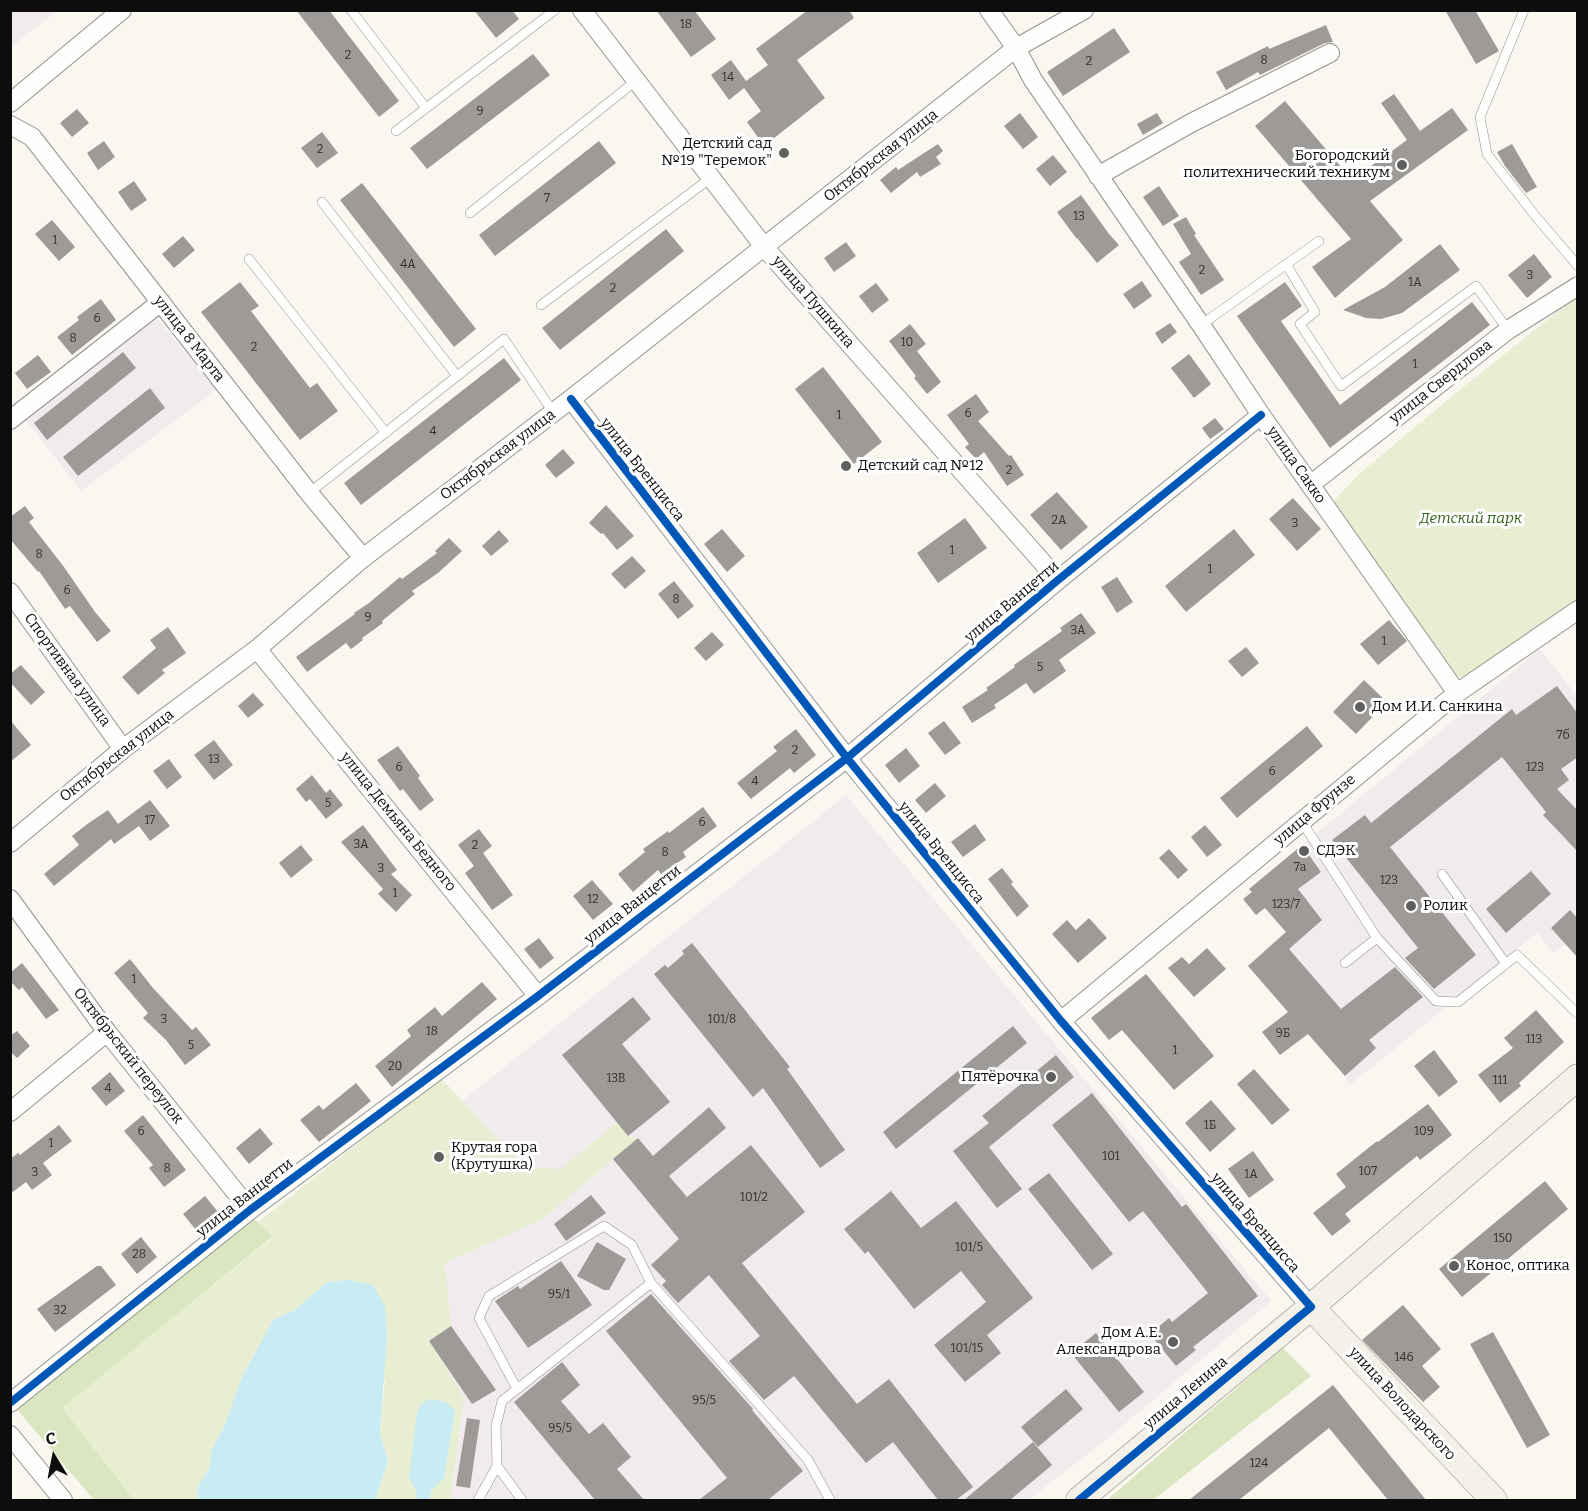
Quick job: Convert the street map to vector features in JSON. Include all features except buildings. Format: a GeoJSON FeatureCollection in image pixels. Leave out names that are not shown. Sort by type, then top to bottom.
{"type":"FeatureCollection","features":[{"type":"Feature","properties":{"kind":"main road","name":"улица Ленина"},"geometry":{"type":"LineString","coordinates":[[1079,1500],[1311,1307],[1578,1077]]}},
{"type":"Feature","properties":{"kind":"main road","name":"улица Володарского"},"geometry":{"type":"LineString","coordinates":[[1311,1307],[1494,1500]]}},
{"type":"Feature","properties":{"kind":"street"},"geometry":{"type":"LineString","coordinates":[[10,103],[122,10]]}},
{"type":"Feature","properties":{"kind":"street","name":"улица Пушкина"},"geometry":{"type":"LineString","coordinates":[[582,10],[765,248],[1058,580]]}},
{"type":"Feature","properties":{"kind":"street","name":"улица Сакко"},"geometry":{"type":"LineString","coordinates":[[989,10],[1016,48],[1033,80],[1261,415],[1457,693]]}},
{"type":"Feature","properties":{"kind":"street","name":"Октябрьская улица"},"geometry":{"type":"LineString","coordinates":[[10,843],[123,749],[257,649],[363,558],[765,248],[1016,48],[1084,10]]}},
{"type":"Feature","properties":{"kind":"street"},"geometry":{"type":"LineString","coordinates":[[1098,176],[1191,123],[1330,53]]}},
{"type":"Feature","properties":{"kind":"street","name":"улица 8 Марта"},"geometry":{"type":"LineString","coordinates":[[10,125],[32,137],[309,493],[363,558]]}},
{"type":"Feature","properties":{"kind":"street","name":"улица Свердлова"},"geometry":{"type":"LineString","coordinates":[[1310,485],[1508,330],[1578,286]]}},
{"type":"Feature","properties":{"kind":"street"},"geometry":{"type":"LineString","coordinates":[[10,420],[160,302]]}},
{"type":"Feature","properties":{"kind":"street","name":"улица Бренцисса"},"geometry":{"type":"LineString","coordinates":[[571,399],[847,758],[1061,1021],[1311,1307]]}},
{"type":"Feature","properties":{"kind":"street","name":"улица Ванцетти"},"geometry":{"type":"LineString","coordinates":[[10,1403],[250,1210],[538,996],[847,758],[1058,580],[1261,415]]}},
{"type":"Feature","properties":{"kind":"street","name":"Спортивная улица"},"geometry":{"type":"LineString","coordinates":[[10,592],[123,749]]}},
{"type":"Feature","properties":{"kind":"street","name":"улица Фрунзе"},"geometry":{"type":"LineString","coordinates":[[1061,1021],[1457,693],[1578,610]]}},
{"type":"Feature","properties":{"kind":"street","name":"улица Демьяна Бедного"},"geometry":{"type":"LineString","coordinates":[[257,649],[538,996]]}},
{"type":"Feature","properties":{"kind":"street","name":"Октябрьский переулок"},"geometry":{"type":"LineString","coordinates":[[10,899],[107,1032],[250,1210]]}},
{"type":"Feature","properties":{"kind":"street"},"geometry":{"type":"LineString","coordinates":[[10,1112],[107,1032]]}},
{"type":"Feature","properties":{"kind":"street"},"geometry":{"type":"LineString","coordinates":[[10,1435],[63,1500]]}},
{"type":"Feature","properties":{"kind":"lane"},"geometry":{"type":"LineString","coordinates":[[351,10],[426,108]]}},
{"type":"Feature","properties":{"kind":"lane"},"geometry":{"type":"LineString","coordinates":[[396,131],[555,10]]}},
{"type":"Feature","properties":{"kind":"lane"},"geometry":{"type":"LineString","coordinates":[[1524,10],[1480,117],[1487,154],[1578,266]]}},
{"type":"Feature","properties":{"kind":"lane"},"geometry":{"type":"LineString","coordinates":[[470,213],[637,80]]}},
{"type":"Feature","properties":{"kind":"lane"},"geometry":{"type":"LineString","coordinates":[[541,305],[712,177]]}},
{"type":"Feature","properties":{"kind":"lane"},"geometry":{"type":"LineString","coordinates":[[322,202],[457,376]]}},
{"type":"Feature","properties":{"kind":"lane"},"geometry":{"type":"LineString","coordinates":[[1201,325],[1319,241]]}},
{"type":"Feature","properties":{"kind":"lane"},"geometry":{"type":"LineString","coordinates":[[249,259],[386,432]]}},
{"type":"Feature","properties":{"kind":"lane"},"geometry":{"type":"LineString","coordinates":[[1286,264],[1315,312],[1300,324],[1341,386],[1476,286],[1508,330]]}},
{"type":"Feature","properties":{"kind":"lane"},"geometry":{"type":"LineString","coordinates":[[309,493],[504,339],[553,412]]}},
{"type":"Feature","properties":{"kind":"lane"},"geometry":{"type":"LineString","coordinates":[[1302,822],[1377,938],[1436,1001],[1458,1002],[1517,955],[1578,1014]]}},
{"type":"Feature","properties":{"kind":"lane"},"geometry":{"type":"LineString","coordinates":[[1442,874],[1506,963]]}},
{"type":"Feature","properties":{"kind":"lane"},"geometry":{"type":"LineString","coordinates":[[1345,963],[1377,938]]}},
{"type":"Feature","properties":{"kind":"lane"},"geometry":{"type":"LineString","coordinates":[[517,1389],[479,1318],[489,1296],[604,1226],[632,1245],[651,1283],[808,1460],[830,1500]]}},
{"type":"Feature","properties":{"kind":"lane"},"geometry":{"type":"LineString","coordinates":[[522,1500],[498,1466],[496,1426],[502,1401],[651,1283]]}},
{"type":"Feature","properties":{"kind":"lane"},"geometry":{"type":"LineString","coordinates":[[478,1500],[498,1466]]}},
{"type":"Feature","properties":{"kind":"shaded area"},"geometry":{"type":"Polygon","coordinates":[[[11,10],[57,10],[57,11],[11,47],[11,10]]]}},
{"type":"Feature","properties":{"kind":"shaded area"},"geometry":{"type":"Polygon","coordinates":[[[155,316],[216,390],[81,491],[25,419],[155,316]]]}},
{"type":"Feature","properties":{"kind":"shaded area"},"geometry":{"type":"Polygon","coordinates":[[[1540,649],[1577,696],[1577,936],[1554,953],[1537,933],[1349,1086],[1345,1076],[1248,966],[1285,932],[1249,889],[1540,649]]]}},
{"type":"Feature","properties":{"kind":"shaded area"},"geometry":{"type":"Polygon","coordinates":[[[846,795],[1271,1301],[1107,1439],[1028,1500],[450,1500],[464,1398],[429,1341],[451,1326],[445,1263],[543,1219],[638,1138],[628,1136],[617,1123],[560,1169],[524,1167],[462,1101],[846,795]]]}},
{"type":"Feature","properties":{"kind":"green space","name":"Детский парк"},"geometry":{"type":"Polygon","coordinates":[[[1577,296],[1577,601],[1472,675],[1458,677],[1454,675],[1334,503],[1359,474],[1577,296]]]}},
{"type":"Feature","properties":{"kind":"green space"},"geometry":{"type":"Polygon","coordinates":[[[441,1078],[524,1167],[560,1169],[617,1123],[628,1136],[638,1138],[543,1219],[445,1263],[451,1326],[430,1341],[464,1398],[450,1500],[429,1500],[432,1490],[444,1477],[416,1490],[417,1500],[375,1500],[388,1461],[380,1433],[385,1381],[327,1282],[295,1310],[273,1320],[241,1379],[225,1425],[211,1451],[210,1467],[197,1488],[199,1500],[134,1500],[61,1408],[272,1238],[258,1222],[441,1078]]]}},
{"type":"Feature","properties":{"kind":"green space"},"geometry":{"type":"Polygon","coordinates":[[[253,1217],[272,1237],[62,1408],[134,1500],[94,1500],[14,1406],[253,1217]]]}},
{"type":"Feature","properties":{"kind":"green space"},"geometry":{"type":"Polygon","coordinates":[[[1283,1348],[1311,1376],[1153,1500],[1107,1500],[1283,1348]]]}},
{"type":"Feature","properties":{"kind":"water"},"geometry":{"type":"Polygon","coordinates":[[[350,1280],[373,1285],[385,1306],[387,1336],[380,1433],[388,1461],[375,1500],[199,1500],[197,1488],[210,1467],[211,1451],[225,1425],[241,1379],[273,1320],[295,1310],[327,1282],[350,1280]]]}},
{"type":"Feature","properties":{"kind":"water"},"geometry":{"type":"Polygon","coordinates":[[[429,1399],[446,1402],[455,1410],[444,1478],[432,1490],[429,1500],[417,1500],[416,1490],[409,1479],[417,1413],[421,1404],[429,1399]]]}},
{"type":"Feature","properties":{"kind":"cycle path"},"geometry":{"type":"LineString","coordinates":[[571,399],[847,758],[1061,1021],[1311,1307],[1079,1500]]}},
{"type":"Feature","properties":{"kind":"cycle path"},"geometry":{"type":"LineString","coordinates":[[10,1403],[250,1210],[538,996],[847,758],[1058,580],[1261,415]]}},
{"type":"Feature","properties":{"kind":"place","name":"Детский сад №19 \"Теремок\""},"geometry":{"type":"Point","coordinates":[784,153]}},
{"type":"Feature","properties":{"kind":"place","name":"Богородский политехнический техникум"},"geometry":{"type":"Point","coordinates":[1402,165]}},
{"type":"Feature","properties":{"kind":"place","name":"Детский сад №12"},"geometry":{"type":"Point","coordinates":[846,466]}},
{"type":"Feature","properties":{"kind":"place","name":"Дом И.И. Санкина"},"geometry":{"type":"Point","coordinates":[1360,707]}},
{"type":"Feature","properties":{"kind":"place","name":"СДЭК"},"geometry":{"type":"Point","coordinates":[1304,851]}},
{"type":"Feature","properties":{"kind":"place","name":"Ролик"},"geometry":{"type":"Point","coordinates":[1411,906]}},
{"type":"Feature","properties":{"kind":"place","name":"Пятёрочка"},"geometry":{"type":"Point","coordinates":[1051,1077]}},
{"type":"Feature","properties":{"kind":"place","name":"Крутая гора (Крутушка)"},"geometry":{"type":"Point","coordinates":[439,1157]}},
{"type":"Feature","properties":{"kind":"place","name":"Конос, оптика"},"geometry":{"type":"Point","coordinates":[1454,1266]}},
{"type":"Feature","properties":{"kind":"place","name":"Дом А.Е. Александрова"},"geometry":{"type":"Point","coordinates":[1173,1342]}}]}
